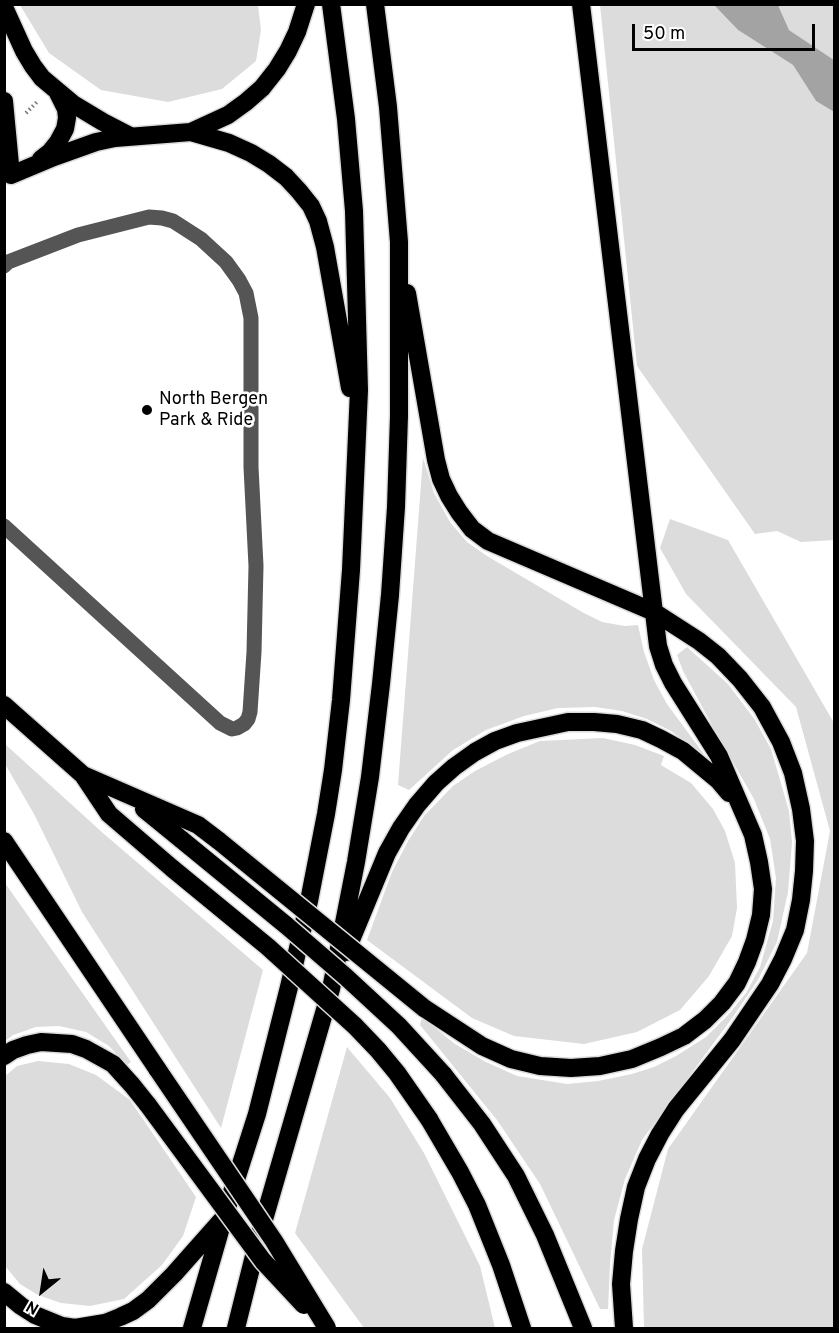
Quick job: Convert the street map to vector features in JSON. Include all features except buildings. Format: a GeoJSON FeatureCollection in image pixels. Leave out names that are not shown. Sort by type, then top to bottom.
{"type":"FeatureCollection","features":[{"type":"Feature","properties":{"kind":"highway"},"geometry":{"type":"LineString","coordinates":[[191,132],[228,114],[262,88],[288,51],[297,33],[306,4]]}},
{"type":"Feature","properties":{"kind":"highway"},"geometry":{"type":"LineString","coordinates":[[192,1329],[257,1114],[309,901],[333,770],[344,668],[358,432],[359,367],[354,210],[346,119],[331,4]]}},
{"type":"Feature","properties":{"kind":"highway"},"geometry":{"type":"LineString","coordinates":[[236,1329],[258,1240],[330,989],[356,862],[370,777],[390,595],[399,416],[399,242],[387,96],[375,4]]}},
{"type":"Feature","properties":{"kind":"highway"},"geometry":{"type":"LineString","coordinates":[[83,775],[198,825],[424,1008],[482,1046],[511,1059],[540,1066],[571,1068],[600,1066],[632,1059],[684,1036],[722,1003],[737,983],[755,940],[761,915],[763,889],[759,862],[753,835],[719,756],[684,702],[664,665],[658,646],[581,4]]}},
{"type":"Feature","properties":{"kind":"highway"},"geometry":{"type":"LineString","coordinates":[[4,7],[24,51],[50,94],[129,136]]}},
{"type":"Feature","properties":{"kind":"highway"},"geometry":{"type":"LineString","coordinates":[[35,164],[54,147],[65,129],[66,109],[62,100],[50,94]]}},
{"type":"Feature","properties":{"kind":"highway"},"geometry":{"type":"LineString","coordinates":[[4,101],[8,176],[96,142],[129,136],[191,132],[251,153],[286,177],[311,206],[326,247],[358,432]]}},
{"type":"Feature","properties":{"kind":"highway"},"geometry":{"type":"LineString","coordinates":[[399,242],[436,460],[441,479],[459,512],[472,529],[488,541],[654,612],[718,656],[762,706],[781,742],[793,773],[801,809],[804,871],[795,930],[770,984],[732,1040],[676,1110],[647,1159],[628,1219],[621,1284],[624,1329]]}},
{"type":"Feature","properties":{"kind":"highway"},"geometry":{"type":"LineString","coordinates":[[4,705],[83,775],[109,814],[268,947],[356,1026],[397,1072],[429,1119],[477,1205],[501,1265],[522,1329]]}},
{"type":"Feature","properties":{"kind":"highway"},"geometry":{"type":"LineString","coordinates":[[330,989],[379,873],[401,828],[436,783],[475,752],[495,741],[517,733],[568,722],[616,724],[642,730],[689,756],[718,780],[740,806]]}},
{"type":"Feature","properties":{"kind":"highway"},"geometry":{"type":"LineString","coordinates":[[124,793],[346,977],[399,1026],[443,1074],[482,1124],[516,1176],[546,1235],[583,1329]]}},
{"type":"Feature","properties":{"kind":"highway"},"geometry":{"type":"LineString","coordinates":[[4,841],[274,1241],[326,1329]]}},
{"type":"Feature","properties":{"kind":"highway"},"geometry":{"type":"LineString","coordinates":[[4,1056],[27,1045],[57,1042],[86,1048],[113,1064],[148,1106],[263,1261],[326,1329]]}},
{"type":"Feature","properties":{"kind":"highway"},"geometry":{"type":"LineString","coordinates":[[4,1292],[34,1315],[62,1326],[75,1328],[105,1323],[133,1311],[148,1300],[224,1217]]}},
{"type":"Feature","properties":{"kind":"lane"},"geometry":{"type":"LineString","coordinates":[[4,266],[8,262],[78,235],[149,217],[162,218],[173,220],[201,239],[226,262],[246,293],[251,318],[251,467],[256,566],[250,712],[244,724],[232,729],[220,723],[4,526]]}},
{"type":"Feature","properties":{"kind":"path"},"geometry":{"type":"LineString","coordinates":[[21,117],[50,94]]}},
{"type":"Feature","properties":{"kind":"shaded area"},"geometry":{"type":"Polygon","coordinates":[[[20,5],[258,5],[261,30],[256,61],[222,89],[168,102],[101,90],[49,53],[20,5]]]}},
{"type":"Feature","properties":{"kind":"shaded area"},"geometry":{"type":"Polygon","coordinates":[[[600,5],[714,5],[738,30],[793,65],[816,101],[834,112],[834,540],[801,542],[777,531],[755,534],[637,366],[600,5]]]}},
{"type":"Feature","properties":{"kind":"shaded area"},"geometry":{"type":"Polygon","coordinates":[[[714,5],[778,5],[789,30],[834,60],[834,112],[816,101],[793,65],[738,30],[714,5]]]}},
{"type":"Feature","properties":{"kind":"shaded area"},"geometry":{"type":"Polygon","coordinates":[[[778,5],[834,5],[834,60],[789,30],[778,5]]]}},
{"type":"Feature","properties":{"kind":"shaded area"},"geometry":{"type":"Polygon","coordinates":[[[423,458],[434,493],[450,522],[467,542],[487,556],[602,622],[625,626],[638,625],[654,680],[667,704],[706,757],[671,731],[647,719],[622,711],[595,707],[558,708],[524,716],[486,730],[453,750],[409,790],[398,785],[423,458]]]}},
{"type":"Feature","properties":{"kind":"shaded area"},"geometry":{"type":"Polygon","coordinates":[[[670,519],[728,540],[834,723],[834,1328],[644,1328],[642,1249],[668,1149],[807,953],[830,831],[796,707],[686,594],[660,548],[670,519]]]}},
{"type":"Feature","properties":{"kind":"shaded area"},"geometry":{"type":"Polygon","coordinates":[[[687,647],[728,684],[755,720],[771,749],[789,811],[792,842],[788,892],[777,942],[758,980],[642,1140],[625,1179],[614,1220],[608,1309],[600,1309],[540,1184],[497,1120],[420,1025],[422,1017],[455,1044],[517,1076],[567,1084],[598,1081],[654,1067],[676,1056],[706,1037],[746,993],[760,967],[773,921],[776,878],[770,839],[754,799],[683,671],[677,655],[687,647]]]}},
{"type":"Feature","properties":{"kind":"shaded area"},"geometry":{"type":"Polygon","coordinates":[[[603,738],[635,745],[664,756],[661,765],[691,783],[713,809],[725,831],[735,863],[737,908],[732,936],[709,976],[680,1010],[637,1032],[584,1044],[514,1036],[472,1018],[367,940],[392,872],[408,841],[424,816],[453,786],[475,771],[540,741],[603,738]]]}},
{"type":"Feature","properties":{"kind":"shaded area"},"geometry":{"type":"Polygon","coordinates":[[[5,744],[104,834],[263,970],[221,1128],[82,912],[34,814],[5,764],[5,744]]]}},
{"type":"Feature","properties":{"kind":"shaded area"},"geometry":{"type":"Polygon","coordinates":[[[4,883],[131,1062],[127,1065],[109,1046],[86,1032],[59,1026],[36,1027],[13,1035],[5,1041],[4,883]]]}},
{"type":"Feature","properties":{"kind":"shaded area"},"geometry":{"type":"Polygon","coordinates":[[[347,1047],[390,1098],[424,1153],[480,1266],[495,1328],[364,1328],[295,1233],[347,1047]]]}},
{"type":"Feature","properties":{"kind":"shaded area"},"geometry":{"type":"Polygon","coordinates":[[[38,1061],[69,1064],[96,1075],[130,1100],[196,1197],[183,1236],[162,1265],[124,1299],[90,1306],[61,1303],[38,1295],[20,1284],[5,1266],[5,1076],[17,1066],[38,1061]]]}},
{"type":"Feature","properties":{"kind":"place","name":"North Bergen Park & Ride"},"geometry":{"type":"Point","coordinates":[147,410]}}]}
